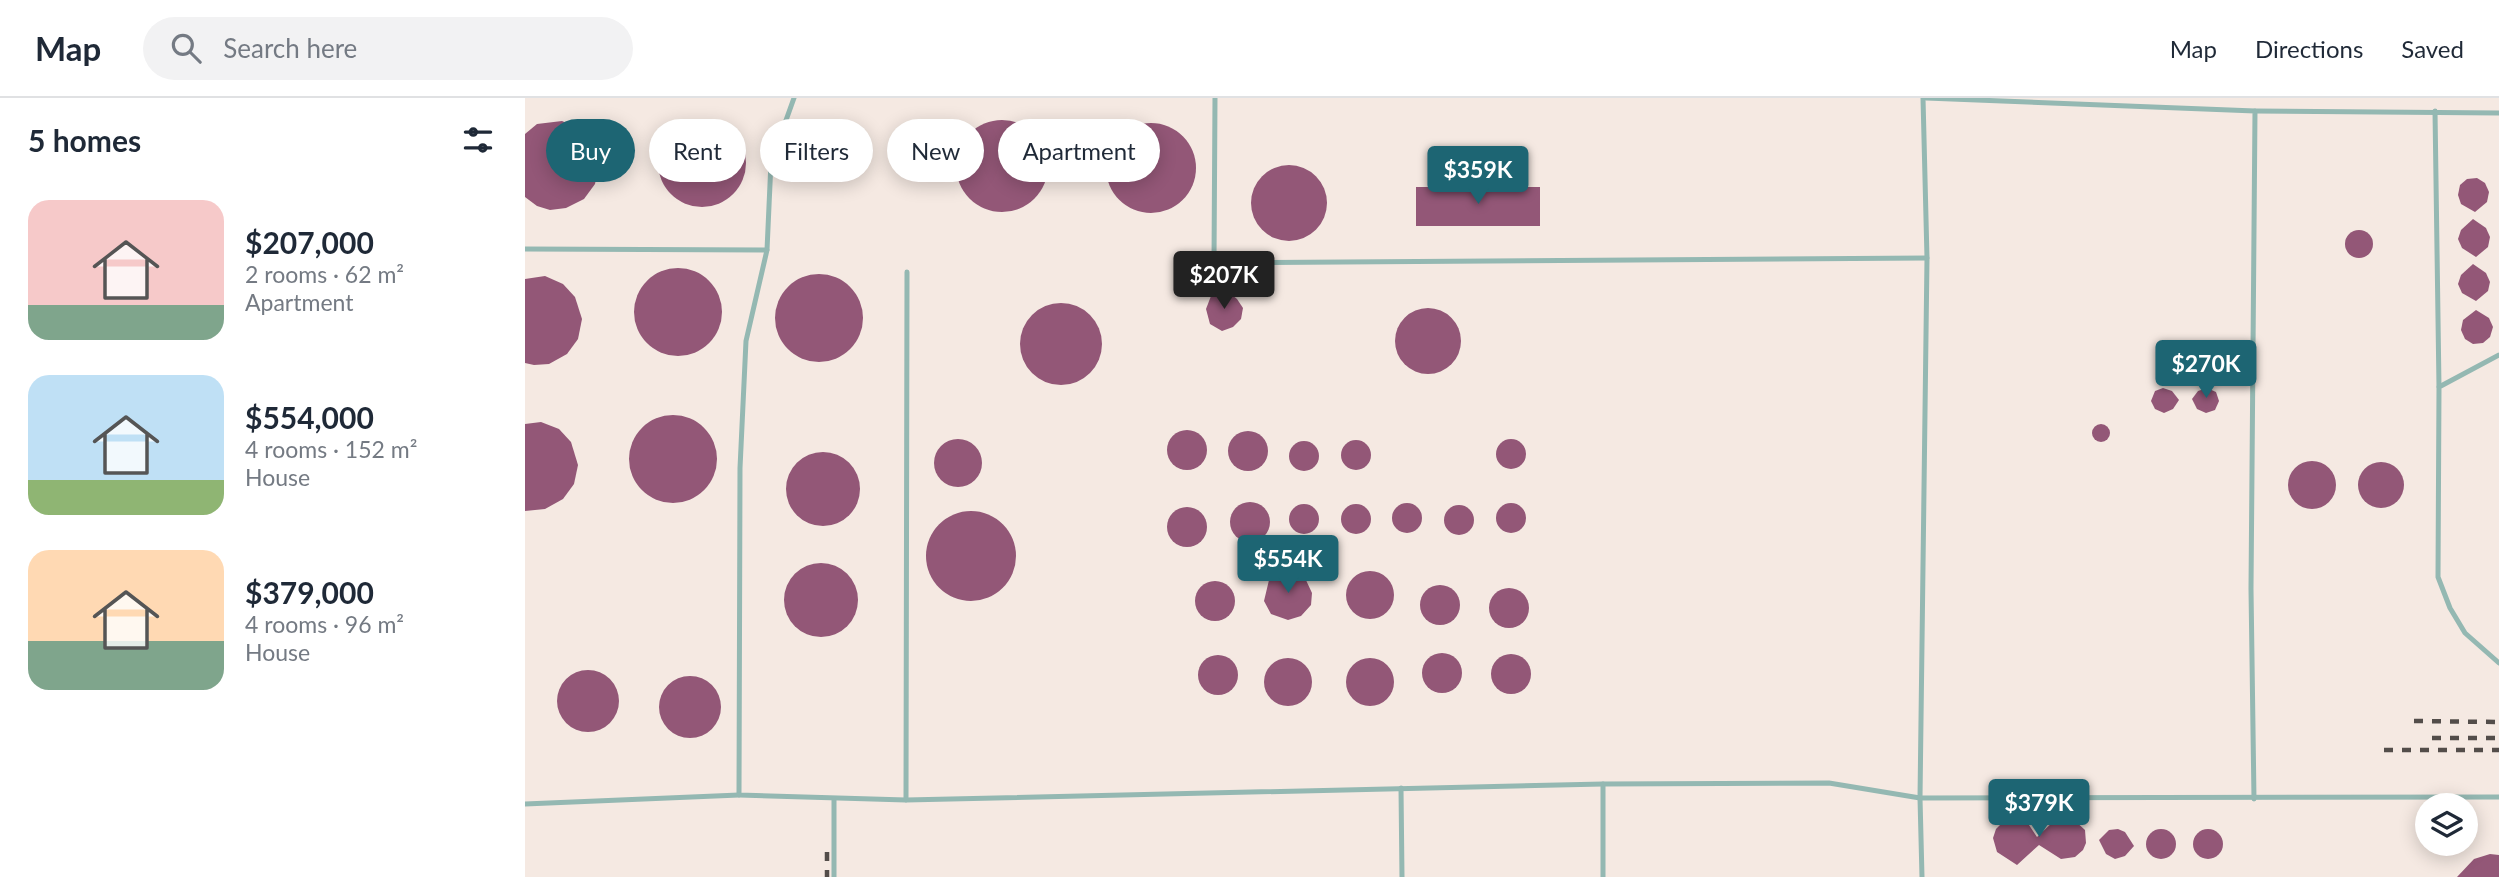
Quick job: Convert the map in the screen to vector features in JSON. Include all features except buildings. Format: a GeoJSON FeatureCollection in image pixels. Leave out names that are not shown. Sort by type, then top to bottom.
{"type":"FeatureCollection","features":[{"type":"Feature","properties":{"kind":"lane"},"geometry":{"type":"LineString","coordinates":[[739,795],[740,468],[746,341],[767,250],[771,162],[794,98]]}},
{"type":"Feature","properties":{"kind":"lane"},"geometry":{"type":"LineString","coordinates":[[1215,98],[1214,263],[1927,258]]}},
{"type":"Feature","properties":{"kind":"lane"},"geometry":{"type":"LineString","coordinates":[[1922,877],[1920,798],[1927,258],[1924,98],[2255,111],[2499,113]]}},
{"type":"Feature","properties":{"kind":"lane"},"geometry":{"type":"LineString","coordinates":[[2254,799],[2251,589],[2255,111]]}},
{"type":"Feature","properties":{"kind":"lane"},"geometry":{"type":"LineString","coordinates":[[2435,111],[2439,387],[2438,577],[2449,608],[2465,633],[2499,663]]}},
{"type":"Feature","properties":{"kind":"lane"},"geometry":{"type":"LineString","coordinates":[[525,249],[767,250]]}},
{"type":"Feature","properties":{"kind":"lane"},"geometry":{"type":"LineString","coordinates":[[906,800],[907,272]]}},
{"type":"Feature","properties":{"kind":"lane"},"geometry":{"type":"LineString","coordinates":[[2439,387],[2499,355]]}},
{"type":"Feature","properties":{"kind":"lane"},"geometry":{"type":"LineString","coordinates":[[525,804],[739,795],[906,800],[1603,784],[1829,783],[1920,798],[2499,797]]}},
{"type":"Feature","properties":{"kind":"lane"},"geometry":{"type":"LineString","coordinates":[[1603,784],[1604,877]]}},
{"type":"Feature","properties":{"kind":"lane"},"geometry":{"type":"LineString","coordinates":[[1401,788],[1402,877]]}},
{"type":"Feature","properties":{"kind":"lane"},"geometry":{"type":"LineString","coordinates":[[834,799],[834,877]]}},
{"type":"Feature","properties":{"kind":"railway"},"geometry":{"type":"LineString","coordinates":[[2414,721],[2499,722]]}},
{"type":"Feature","properties":{"kind":"railway"},"geometry":{"type":"LineString","coordinates":[[2432,738],[2499,738]]}},
{"type":"Feature","properties":{"kind":"railway"},"geometry":{"type":"LineString","coordinates":[[2384,750],[2499,750]]}},
{"type":"Feature","properties":{"kind":"railway"},"geometry":{"type":"LineString","coordinates":[[827,852],[827,877]]}}]}
